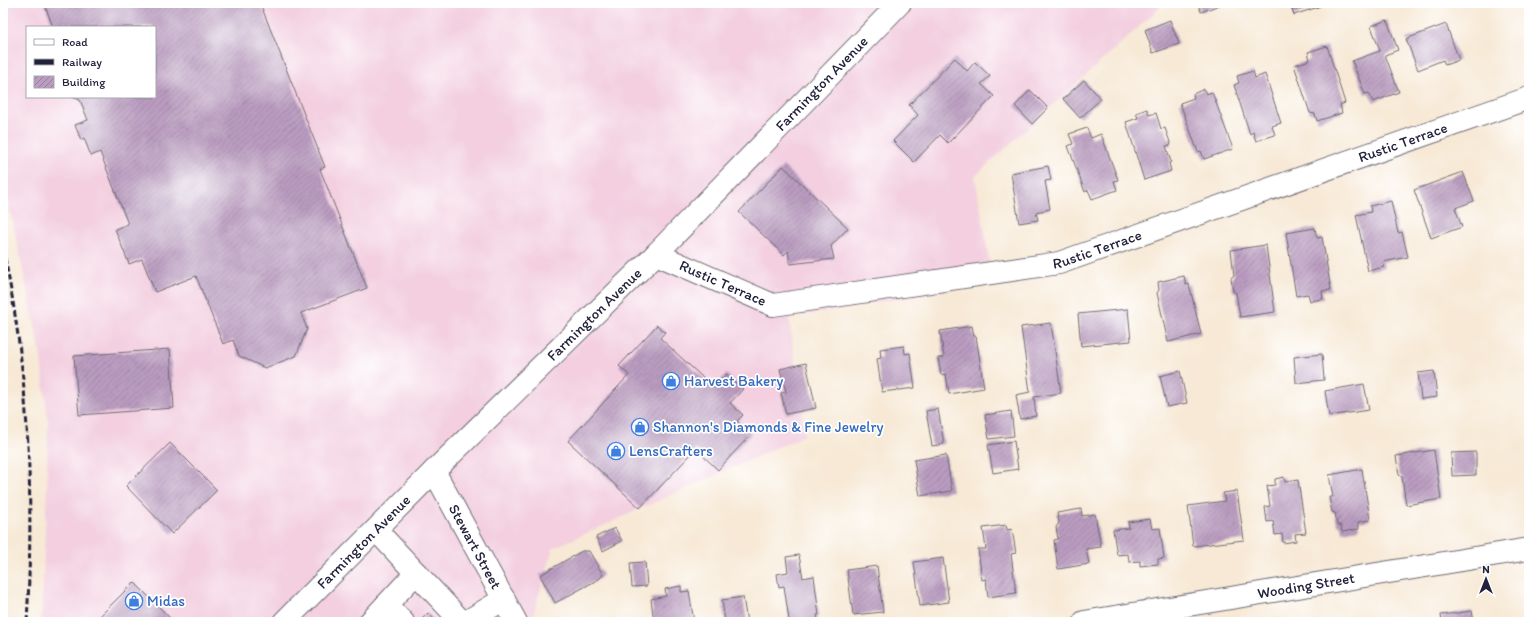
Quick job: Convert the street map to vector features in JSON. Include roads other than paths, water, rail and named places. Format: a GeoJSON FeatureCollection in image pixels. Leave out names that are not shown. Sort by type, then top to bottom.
{"type":"FeatureCollection","features":[{"type":"Feature","properties":{"kind":"main road","name":"Farmington Avenue"},"geometry":{"type":"LineString","coordinates":[[293,619],[376,530],[434,471],[656,254],[900,3]]}},
{"type":"Feature","properties":{"kind":"main road","name":"Rustic Terrace"},"geometry":{"type":"LineString","coordinates":[[656,254],[773,305],[1059,263],[1529,98]]}},
{"type":"Feature","properties":{"kind":"main road","name":"Stewart Street"},"geometry":{"type":"LineString","coordinates":[[434,471],[516,622]]}},
{"type":"Feature","properties":{"kind":"main road"},"geometry":{"type":"LineString","coordinates":[[376,530],[462,622]]}},
{"type":"Feature","properties":{"kind":"main road","name":"Wooding Street"},"geometry":{"type":"LineString","coordinates":[[1084,622],[1529,549]]}},
{"type":"Feature","properties":{"kind":"main road"},"geometry":{"type":"LineString","coordinates":[[370,622],[416,573]]}},
{"type":"Feature","properties":{"kind":"main road"},"geometry":{"type":"LineString","coordinates":[[466,622],[504,599]]}},
{"type":"Feature","properties":{"kind":"main road"},"geometry":{"type":"LineString","coordinates":[[386,604],[403,622]]}},
{"type":"Feature","properties":{"kind":"railway"},"geometry":{"type":"LineString","coordinates":[[3,249],[19,341],[27,434],[30,528],[27,622]]}},
{"type":"Feature","properties":{"kind":"place","name":"Harvest Bakery"},"geometry":{"type":"Point","coordinates":[671,381]}},
{"type":"Feature","properties":{"kind":"place","name":"Shannon's Diamonds & Fine Jewelry"},"geometry":{"type":"Point","coordinates":[640,427]}},
{"type":"Feature","properties":{"kind":"place","name":"LensCrafters"},"geometry":{"type":"Point","coordinates":[616,451]}},
{"type":"Feature","properties":{"kind":"place","name":"Midas"},"geometry":{"type":"Point","coordinates":[134,601]}}]}
